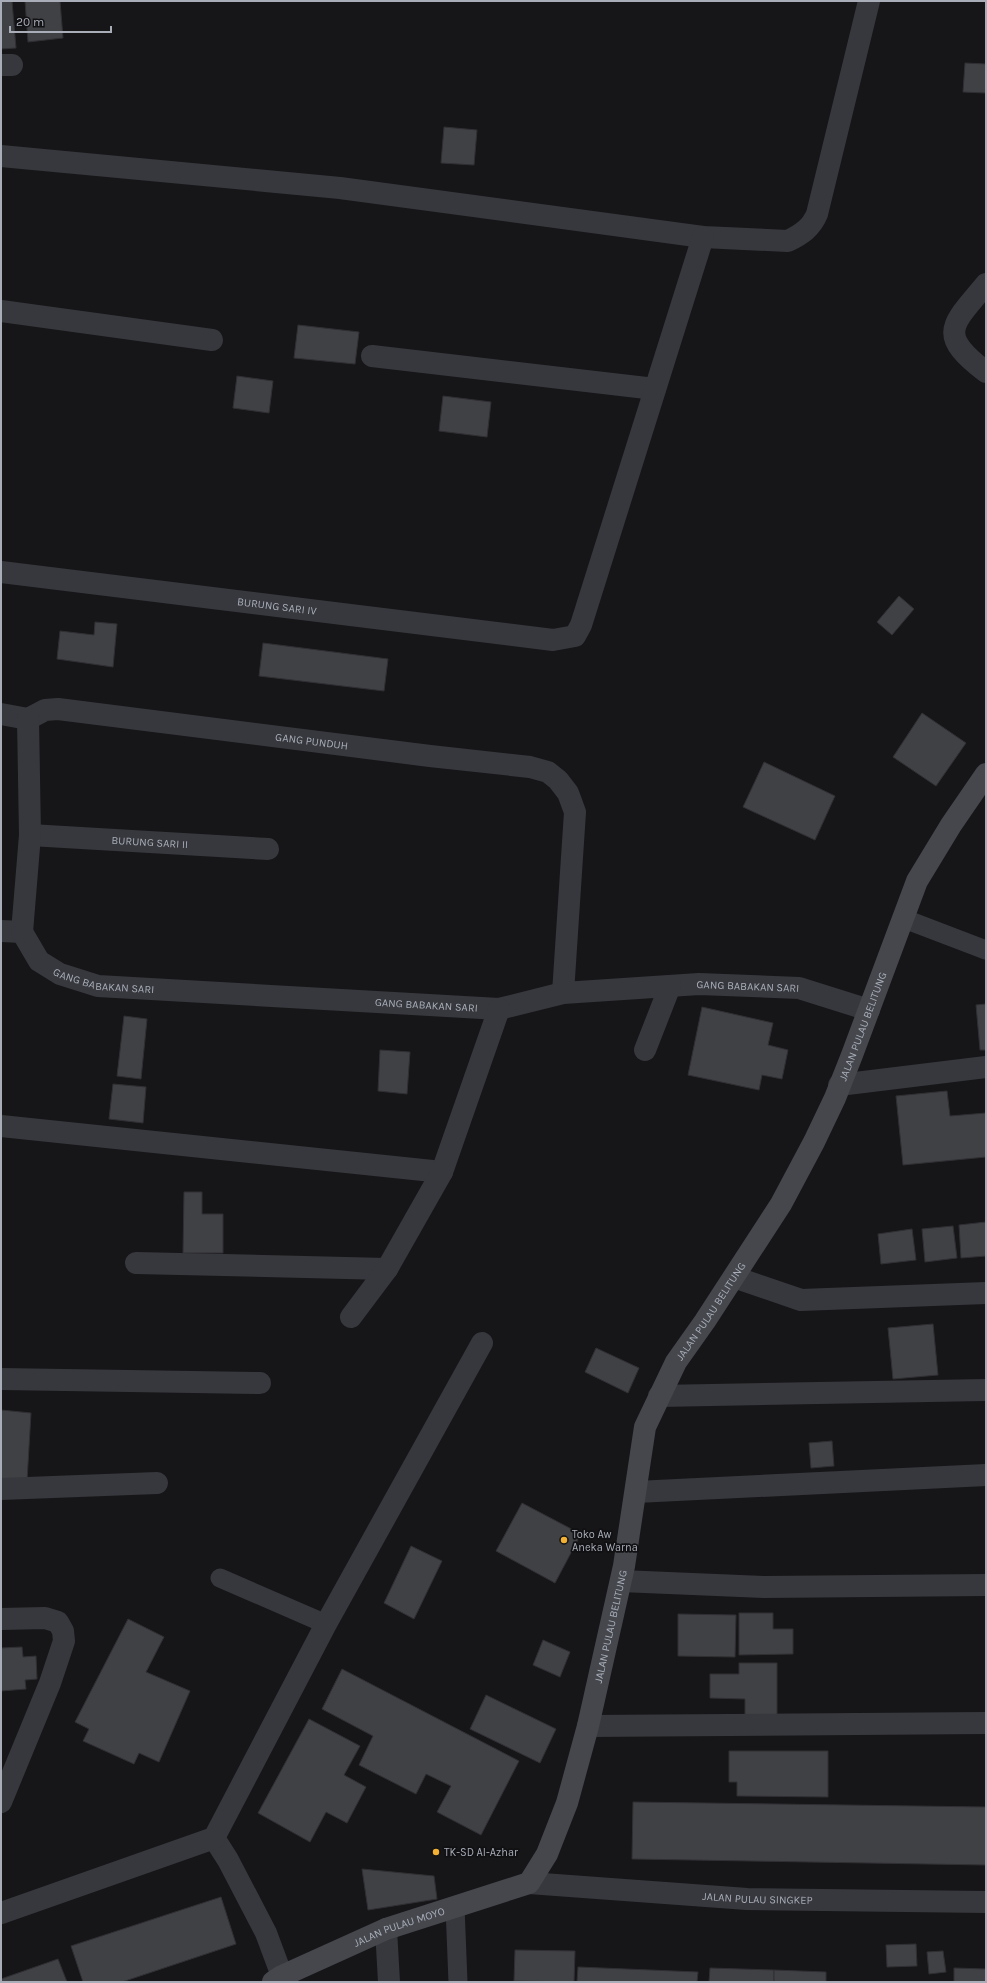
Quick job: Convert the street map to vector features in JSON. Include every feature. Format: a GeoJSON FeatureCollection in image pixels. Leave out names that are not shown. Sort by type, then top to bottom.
{"type":"FeatureCollection","features":[{"type":"Feature","properties":{"kind":"street"},"geometry":{"type":"LineString","coordinates":[[1,156],[340,188],[703,238],[788,241],[800,235],[812,224],[869,1]]}},
{"type":"Feature","properties":{"kind":"street"},"geometry":{"type":"LineString","coordinates":[[372,356],[655,389],[703,238]]}},
{"type":"Feature","properties":{"kind":"street"},"geometry":{"type":"LineString","coordinates":[[986,284],[959,317],[954,328],[954,339],[966,357],[986,372]]}},
{"type":"Feature","properties":{"kind":"street"},"geometry":{"type":"LineString","coordinates":[[1,311],[212,340]]}},
{"type":"Feature","properties":{"kind":"street","name":"BURUNG SARI IV"},"geometry":{"type":"LineString","coordinates":[[1,572],[553,640],[575,636],[581,625],[655,389]]}},
{"type":"Feature","properties":{"kind":"street","name":"GANG PUNDUH"},"geometry":{"type":"LineString","coordinates":[[28,719],[45,710],[58,709],[430,756],[530,767],[548,772],[558,780],[568,793],[575,812],[562,993]]}},
{"type":"Feature","properties":{"kind":"street"},"geometry":{"type":"LineString","coordinates":[[1,714],[28,719],[30,835],[12,932]]}},
{"type":"Feature","properties":{"kind":"street","name":"JALAN PULAU BELITUNG"},"geometry":{"type":"LineString","coordinates":[[529,1883],[547,1854],[567,1803],[588,1726],[621,1581],[646,1427],[676,1362],[734,1277],[781,1204],[814,1142],[869,1010],[917,881],[951,825],[986,774]]}},
{"type":"Feature","properties":{"kind":"street","name":"BURUNG SARI II"},"geometry":{"type":"LineString","coordinates":[[30,835],[268,850]]}},
{"type":"Feature","properties":{"kind":"street","name":"GANG BABAKAN SARI"},"geometry":{"type":"LineString","coordinates":[[12,932],[39,961],[60,974],[98,986],[499,1009],[562,993],[699,984],[799,988],[842,1000],[869,1010]]}},
{"type":"Feature","properties":{"kind":"street"},"geometry":{"type":"LineString","coordinates":[[645,1050],[670,986]]}},
{"type":"Feature","properties":{"kind":"street"},"geometry":{"type":"LineString","coordinates":[[351,1317],[387,1269],[442,1172],[499,1009]]}},
{"type":"Feature","properties":{"kind":"street"},"geometry":{"type":"LineString","coordinates":[[839,1085],[986,1067]]}},
{"type":"Feature","properties":{"kind":"street"},"geometry":{"type":"LineString","coordinates":[[1,1126],[442,1172]]}},
{"type":"Feature","properties":{"kind":"street"},"geometry":{"type":"LineString","coordinates":[[136,1263],[387,1269]]}},
{"type":"Feature","properties":{"kind":"street"},"geometry":{"type":"LineString","coordinates":[[734,1277],[801,1300],[986,1293]]}},
{"type":"Feature","properties":{"kind":"street"},"geometry":{"type":"LineString","coordinates":[[1,1913],[214,1838],[326,1624],[482,1343]]}},
{"type":"Feature","properties":{"kind":"street"},"geometry":{"type":"LineString","coordinates":[[1,1379],[260,1383]]}},
{"type":"Feature","properties":{"kind":"street"},"geometry":{"type":"LineString","coordinates":[[659,1396],[986,1390]]}},
{"type":"Feature","properties":{"kind":"street"},"geometry":{"type":"LineString","coordinates":[[636,1492],[986,1475]]}},
{"type":"Feature","properties":{"kind":"street"},"geometry":{"type":"LineString","coordinates":[[1,1489],[157,1483]]}},
{"type":"Feature","properties":{"kind":"street"},"geometry":{"type":"LineString","coordinates":[[621,1581],[764,1587],[986,1585]]}},
{"type":"Feature","properties":{"kind":"street"},"geometry":{"type":"LineString","coordinates":[[1,1619],[46,1618],[58,1622],[63,1631],[64,1641],[50,1683],[1,1802]]}},
{"type":"Feature","properties":{"kind":"street"},"geometry":{"type":"LineString","coordinates":[[588,1726],[986,1723]]}},
{"type":"Feature","properties":{"kind":"street"},"geometry":{"type":"LineString","coordinates":[[214,1838],[228,1860],[266,1933],[278,1979]]}},
{"type":"Feature","properties":{"kind":"street","name":"JALAN PULAU SINGKEP"},"geometry":{"type":"LineString","coordinates":[[529,1883],[747,1899],[986,1902]]}},
{"type":"Feature","properties":{"kind":"street","name":"JALAN PULAU MOYO"},"geometry":{"type":"LineString","coordinates":[[278,1979],[386,1929],[529,1883]]}},
{"type":"Feature","properties":{"kind":"street"},"geometry":{"type":"LineString","coordinates":[[386,1929],[389,1982]]}},
{"type":"Feature","properties":{"kind":"lane"},"geometry":{"type":"LineString","coordinates":[[902,918],[986,950]]}},
{"type":"Feature","properties":{"kind":"lane"},"geometry":{"type":"LineString","coordinates":[[220,1578],[326,1624]]}},
{"type":"Feature","properties":{"kind":"lane"},"geometry":{"type":"LineString","coordinates":[[455,1907],[458,1982]]}},
{"type":"Feature","properties":{"kind":"building"},"geometry":{"type":"Polygon","coordinates":[[[1,1],[12,1],[16,48],[1,49],[1,1]]]}},
{"type":"Feature","properties":{"kind":"building"},"geometry":{"type":"Polygon","coordinates":[[[25,1],[60,1],[63,38],[28,42],[25,1]]]}},
{"type":"Feature","properties":{"kind":"building"},"geometry":{"type":"Polygon","coordinates":[[[965,63],[986,64],[986,93],[963,92],[965,63]]]}},
{"type":"Feature","properties":{"kind":"building"},"geometry":{"type":"Polygon","coordinates":[[[444,127],[477,130],[474,165],[441,163],[444,127]]]}},
{"type":"Feature","properties":{"kind":"building"},"geometry":{"type":"Polygon","coordinates":[[[298,325],[359,332],[355,364],[294,358],[298,325]]]}},
{"type":"Feature","properties":{"kind":"building"},"geometry":{"type":"Polygon","coordinates":[[[237,376],[273,381],[269,413],[233,408],[237,376]]]}},
{"type":"Feature","properties":{"kind":"building"},"geometry":{"type":"Polygon","coordinates":[[[443,396],[491,402],[487,437],[439,431],[443,396]]]}},
{"type":"Feature","properties":{"kind":"building"},"geometry":{"type":"Polygon","coordinates":[[[899,596],[914,609],[892,635],[877,622],[899,596]]]}},
{"type":"Feature","properties":{"kind":"building"},"geometry":{"type":"Polygon","coordinates":[[[95,622],[117,624],[113,667],[57,659],[60,631],[94,635],[95,622]]]}},
{"type":"Feature","properties":{"kind":"building"},"geometry":{"type":"Polygon","coordinates":[[[263,643],[388,659],[384,691],[259,676],[263,643]]]}},
{"type":"Feature","properties":{"kind":"building"},"geometry":{"type":"Polygon","coordinates":[[[922,713],[966,743],[936,786],[893,757],[922,713]]]}},
{"type":"Feature","properties":{"kind":"building"},"geometry":{"type":"Polygon","coordinates":[[[764,762],[835,796],[815,840],[743,807],[764,762]]]}},
{"type":"Feature","properties":{"kind":"building"},"geometry":{"type":"Polygon","coordinates":[[[986,1004],[986,1050],[980,1050],[976,1005],[986,1004]]]}},
{"type":"Feature","properties":{"kind":"building"},"geometry":{"type":"Polygon","coordinates":[[[702,1007],[773,1023],[768,1045],[788,1050],[782,1079],[762,1075],[759,1090],[688,1075],[702,1007]]]}},
{"type":"Feature","properties":{"kind":"building"},"geometry":{"type":"Polygon","coordinates":[[[124,1016],[147,1019],[141,1079],[117,1076],[124,1016]]]}},
{"type":"Feature","properties":{"kind":"building"},"geometry":{"type":"Polygon","coordinates":[[[380,1050],[410,1052],[407,1094],[378,1091],[380,1050]]]}},
{"type":"Feature","properties":{"kind":"building"},"geometry":{"type":"Polygon","coordinates":[[[113,1084],[146,1087],[143,1123],[109,1119],[113,1084]]]}},
{"type":"Feature","properties":{"kind":"building"},"geometry":{"type":"Polygon","coordinates":[[[947,1091],[950,1116],[986,1113],[986,1157],[903,1165],[896,1096],[947,1091]]]}},
{"type":"Feature","properties":{"kind":"building"},"geometry":{"type":"Polygon","coordinates":[[[184,1192],[202,1192],[202,1214],[223,1214],[223,1253],[183,1253],[184,1192]]]}},
{"type":"Feature","properties":{"kind":"building"},"geometry":{"type":"Polygon","coordinates":[[[986,1222],[986,1256],[961,1258],[959,1225],[986,1222]]]}},
{"type":"Feature","properties":{"kind":"building"},"geometry":{"type":"Polygon","coordinates":[[[953,1226],[957,1258],[925,1262],[922,1229],[953,1226]]]}},
{"type":"Feature","properties":{"kind":"building"},"geometry":{"type":"Polygon","coordinates":[[[912,1229],[916,1260],[881,1264],[878,1234],[912,1229]]]}},
{"type":"Feature","properties":{"kind":"building"},"geometry":{"type":"Polygon","coordinates":[[[933,1324],[938,1375],[893,1379],[888,1328],[933,1324]]]}},
{"type":"Feature","properties":{"kind":"building"},"geometry":{"type":"Polygon","coordinates":[[[596,1348],[639,1368],[628,1393],[585,1372],[596,1348]]]}},
{"type":"Feature","properties":{"kind":"building"},"geometry":{"type":"Polygon","coordinates":[[[1,1410],[31,1413],[27,1481],[1,1480],[1,1410]]]}},
{"type":"Feature","properties":{"kind":"building"},"geometry":{"type":"Polygon","coordinates":[[[832,1441],[834,1466],[811,1468],[809,1443],[832,1441]]]}},
{"type":"Feature","properties":{"kind":"building"},"geometry":{"type":"Polygon","coordinates":[[[522,1503],[581,1534],[555,1583],[496,1551],[522,1503]]]}},
{"type":"Feature","properties":{"kind":"building"},"geometry":{"type":"Polygon","coordinates":[[[411,1546],[442,1561],[414,1619],[384,1603],[411,1546]]]}},
{"type":"Feature","properties":{"kind":"building"},"geometry":{"type":"Polygon","coordinates":[[[739,1613],[773,1613],[773,1629],[793,1629],[793,1654],[739,1655],[739,1613]]]}},
{"type":"Feature","properties":{"kind":"building"},"geometry":{"type":"Polygon","coordinates":[[[678,1614],[736,1615],[735,1657],[678,1656],[678,1614]]]}},
{"type":"Feature","properties":{"kind":"building"},"geometry":{"type":"Polygon","coordinates":[[[128,1619],[164,1637],[146,1672],[190,1691],[159,1762],[139,1753],[134,1764],[83,1741],[89,1729],[75,1722],[128,1619]]]}},
{"type":"Feature","properties":{"kind":"building"},"geometry":{"type":"Polygon","coordinates":[[[543,1640],[570,1652],[560,1677],[533,1665],[543,1640]]]}},
{"type":"Feature","properties":{"kind":"building"},"geometry":{"type":"Polygon","coordinates":[[[22,1647],[23,1657],[36,1656],[37,1679],[25,1680],[26,1689],[1,1691],[1,1648],[22,1647]]]}},
{"type":"Feature","properties":{"kind":"building"},"geometry":{"type":"Polygon","coordinates":[[[739,1663],[777,1663],[777,1720],[745,1720],[745,1699],[710,1698],[710,1674],[739,1674],[739,1663]]]}},
{"type":"Feature","properties":{"kind":"building"},"geometry":{"type":"Polygon","coordinates":[[[342,1669],[519,1761],[481,1835],[437,1812],[451,1786],[426,1774],[416,1794],[359,1765],[373,1736],[322,1709],[342,1669]]]}},
{"type":"Feature","properties":{"kind":"building"},"geometry":{"type":"Polygon","coordinates":[[[486,1695],[556,1729],[540,1763],[470,1729],[486,1695]]]}},
{"type":"Feature","properties":{"kind":"building"},"geometry":{"type":"Polygon","coordinates":[[[309,1719],[360,1746],[344,1775],[366,1787],[347,1823],[326,1812],[310,1842],[258,1813],[309,1719]]]}},
{"type":"Feature","properties":{"kind":"building"},"geometry":{"type":"Polygon","coordinates":[[[729,1751],[828,1751],[828,1797],[737,1796],[737,1782],[729,1782],[729,1751]]]}},
{"type":"Feature","properties":{"kind":"building"},"geometry":{"type":"Polygon","coordinates":[[[633,1802],[986,1807],[986,1865],[632,1859],[633,1802]]]}},
{"type":"Feature","properties":{"kind":"building"},"geometry":{"type":"Polygon","coordinates":[[[362,1869],[434,1876],[437,1899],[368,1910],[362,1869]]]}},
{"type":"Feature","properties":{"kind":"building"},"geometry":{"type":"Polygon","coordinates":[[[221,1897],[236,1944],[122,1982],[83,1982],[71,1946],[221,1897]]]}},
{"type":"Feature","properties":{"kind":"building"},"geometry":{"type":"Polygon","coordinates":[[[916,1944],[917,1966],[887,1967],[886,1945],[916,1944]]]}},
{"type":"Feature","properties":{"kind":"building"},"geometry":{"type":"Polygon","coordinates":[[[515,1950],[575,1951],[574,1982],[514,1981],[515,1950]]]}},
{"type":"Feature","properties":{"kind":"building"},"geometry":{"type":"Polygon","coordinates":[[[943,1951],[946,1972],[929,1974],[927,1952],[943,1951]]]}},
{"type":"Feature","properties":{"kind":"building"},"geometry":{"type":"Polygon","coordinates":[[[58,1959],[67,1982],[1,1982],[1,1979],[58,1959]]]}},
{"type":"Feature","properties":{"kind":"building"},"geometry":{"type":"Polygon","coordinates":[[[578,1967],[698,1972],[697,1982],[577,1982],[578,1967]]]}},
{"type":"Feature","properties":{"kind":"building"},"geometry":{"type":"Polygon","coordinates":[[[710,1968],[774,1970],[774,1982],[709,1982],[710,1968]]]}},
{"type":"Feature","properties":{"kind":"building"},"geometry":{"type":"Polygon","coordinates":[[[954,1968],[986,1969],[986,1982],[954,1982],[954,1968]]]}},
{"type":"Feature","properties":{"kind":"building"},"geometry":{"type":"Polygon","coordinates":[[[774,1970],[826,1972],[826,1982],[774,1982],[774,1970]]]}},
{"type":"Feature","properties":{"kind":"place","name":"Toko Aw Aneka Warna"},"geometry":{"type":"Point","coordinates":[564,1540]}},
{"type":"Feature","properties":{"kind":"place","name":"TK-SD Al-Azhar"},"geometry":{"type":"Point","coordinates":[436,1852]}}]}
